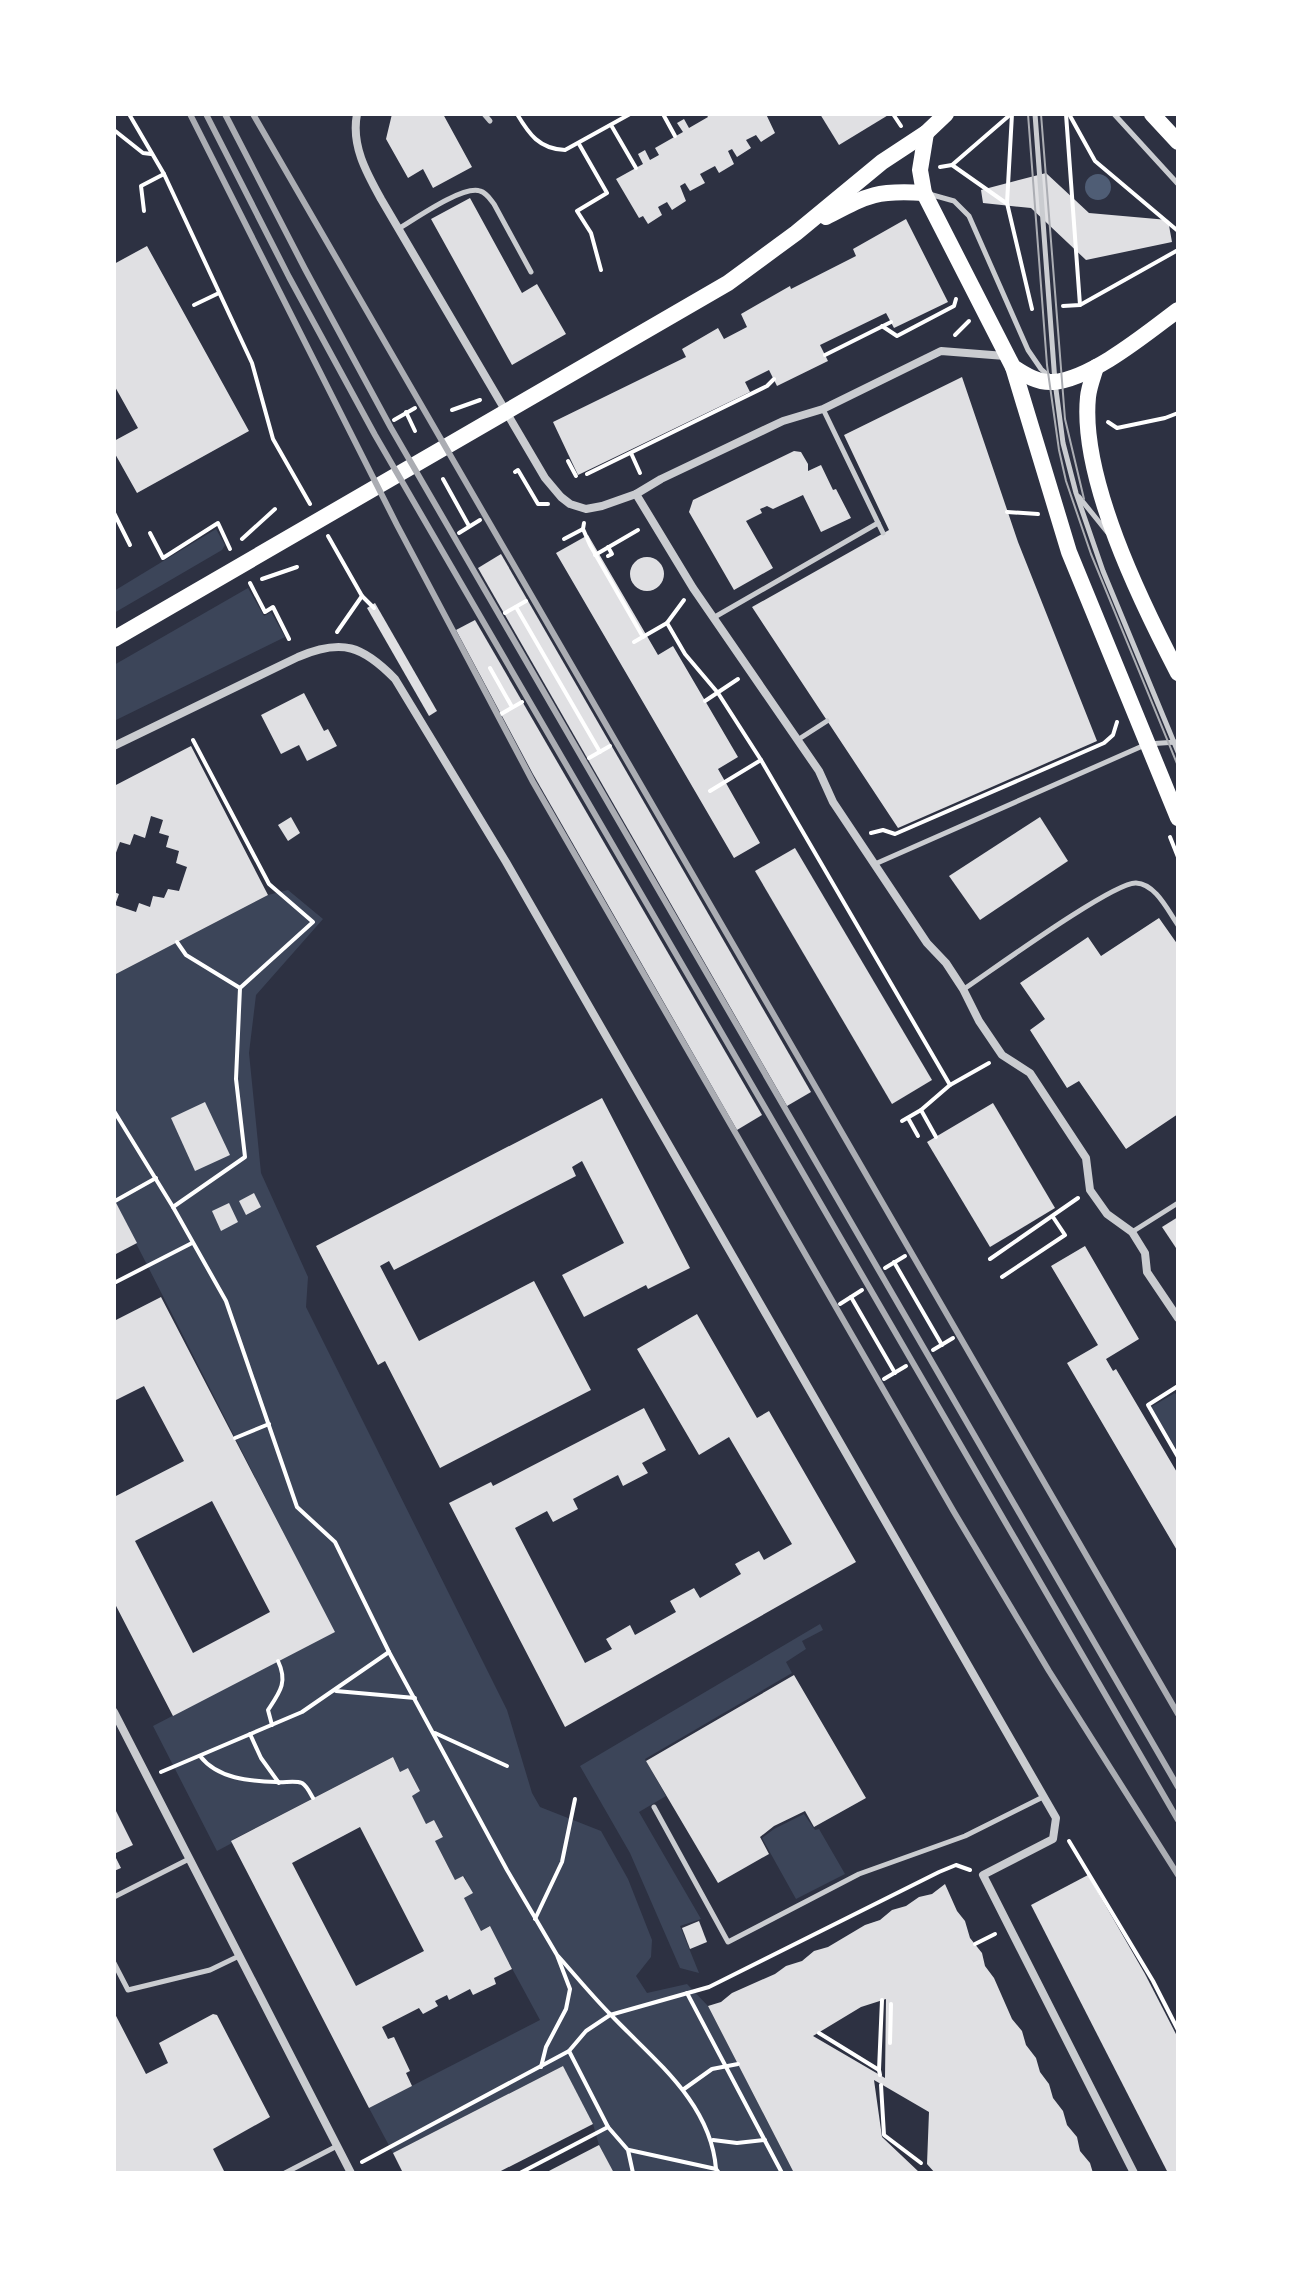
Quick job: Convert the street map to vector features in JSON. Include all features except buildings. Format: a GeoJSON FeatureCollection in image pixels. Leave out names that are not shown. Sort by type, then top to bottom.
{"type":"FeatureCollection","features":[{"type":"Feature","properties":{"kind":"main road"},"geometry":{"type":"LineString","coordinates":[[114,639],[728,283],[796,233],[882,162],[926,133],[946,114]]}},
{"type":"Feature","properties":{"kind":"main road"},"geometry":{"type":"LineString","coordinates":[[1152,114],[1178,142]]}},
{"type":"Feature","properties":{"kind":"main road"},"geometry":{"type":"LineString","coordinates":[[926,133],[920,170],[924,193],[1009,361],[1069,552],[1178,818]]}},
{"type":"Feature","properties":{"kind":"main road"},"geometry":{"type":"LineString","coordinates":[[796,233],[871,195],[888,191],[924,193]]}},
{"type":"Feature","properties":{"kind":"main road"},"geometry":{"type":"LineString","coordinates":[[1009,361],[1039,381],[1055,382],[1096,367],[1178,310]]}},
{"type":"Feature","properties":{"kind":"main road"},"geometry":{"type":"LineString","coordinates":[[1096,367],[1088,394],[1093,458],[1120,550],[1178,673]]}},
{"type":"Feature","properties":{"kind":"street"},"geometry":{"type":"LineString","coordinates":[[357,114],[355,137],[370,180],[545,478],[561,497],[578,507],[602,506],[636,494],[783,421],[823,409],[941,351],[1009,361]]}},
{"type":"Feature","properties":{"kind":"street"},"geometry":{"type":"LineString","coordinates":[[636,494],[693,588],[799,739],[819,771],[833,802],[927,943],[946,963],[1002,1055],[1030,1073],[1086,1158],[1090,1190],[1107,1214],[1132,1232],[1145,1253],[1147,1272],[1178,1318]]}},
{"type":"Feature","properties":{"kind":"street"},"geometry":{"type":"LineString","coordinates":[[114,746],[298,657],[327,647],[343,646],[369,656],[395,679],[445,758],[1056,1818],[1053,1839],[983,1875],[1134,2173]]}},
{"type":"Feature","properties":{"kind":"street"},"geometry":{"type":"LineString","coordinates":[[114,1712],[350,2171]]}},
{"type":"Feature","properties":{"kind":"lane"},"geometry":{"type":"LineString","coordinates":[[484,114],[490,121]]}},
{"type":"Feature","properties":{"kind":"lane"},"geometry":{"type":"LineString","coordinates":[[1035,114],[1055,382],[1063,443],[1076,493],[1103,571],[1178,752]]}},
{"type":"Feature","properties":{"kind":"lane"},"geometry":{"type":"LineString","coordinates":[[1114,114],[1178,184]]}},
{"type":"Feature","properties":{"kind":"lane"},"geometry":{"type":"LineString","coordinates":[[398,229],[462,192],[479,191],[494,204],[531,272]]}},
{"type":"Feature","properties":{"kind":"lane"},"geometry":{"type":"LineString","coordinates":[[924,193],[946,196],[969,216],[1028,350],[1055,382]]}},
{"type":"Feature","properties":{"kind":"lane"},"geometry":{"type":"LineString","coordinates":[[823,409],[883,533]]}},
{"type":"Feature","properties":{"kind":"lane"},"geometry":{"type":"LineString","coordinates":[[1076,493],[1120,550]]}},
{"type":"Feature","properties":{"kind":"lane"},"geometry":{"type":"LineString","coordinates":[[713,618],[878,523]]}},
{"type":"Feature","properties":{"kind":"lane"},"geometry":{"type":"LineString","coordinates":[[799,739],[827,721]]}},
{"type":"Feature","properties":{"kind":"lane"},"geometry":{"type":"LineString","coordinates":[[875,864],[1147,744],[1176,742]]}},
{"type":"Feature","properties":{"kind":"lane"},"geometry":{"type":"LineString","coordinates":[[963,989],[1110,892],[1136,883],[1153,890],[1178,925]]}},
{"type":"Feature","properties":{"kind":"lane"},"geometry":{"type":"LineString","coordinates":[[1132,1232],[1178,1203]]}},
{"type":"Feature","properties":{"kind":"lane"},"geometry":{"type":"LineString","coordinates":[[654,1807],[728,1942],[859,1874],[965,1836],[1043,1797]]}},
{"type":"Feature","properties":{"kind":"lane"},"geometry":{"type":"LineString","coordinates":[[114,1897],[189,1859]]}},
{"type":"Feature","properties":{"kind":"lane"},"geometry":{"type":"LineString","coordinates":[[114,1963],[128,1990],[210,1970],[239,1956]]}},
{"type":"Feature","properties":{"kind":"lane"},"geometry":{"type":"LineString","coordinates":[[285,2173],[337,2146]]}},
{"type":"Feature","properties":{"kind":"path"},"geometry":{"type":"LineString","coordinates":[[129,114],[164,174],[252,363],[273,439],[310,504]]}},
{"type":"Feature","properties":{"kind":"path"},"geometry":{"type":"LineString","coordinates":[[517,114],[528,132],[543,146],[565,150],[630,114]]}},
{"type":"Feature","properties":{"kind":"path"},"geometry":{"type":"LineString","coordinates":[[663,114],[675,136]]}},
{"type":"Feature","properties":{"kind":"path"},"geometry":{"type":"LineString","coordinates":[[1007,203],[952,165],[1011,114]]}},
{"type":"Feature","properties":{"kind":"path"},"geometry":{"type":"LineString","coordinates":[[1011,114],[1007,203],[1032,309]]}},
{"type":"Feature","properties":{"kind":"path"},"geometry":{"type":"LineString","coordinates":[[1068,114],[1095,161],[1178,231]]}},
{"type":"Feature","properties":{"kind":"path"},"geometry":{"type":"LineString","coordinates":[[1068,114],[1080,305],[1178,250]]}},
{"type":"Feature","properties":{"kind":"path"},"geometry":{"type":"LineString","coordinates":[[611,125],[636,168]]}},
{"type":"Feature","properties":{"kind":"path"},"geometry":{"type":"LineString","coordinates":[[114,130],[143,153],[152,154]]}},
{"type":"Feature","properties":{"kind":"path"},"geometry":{"type":"LineString","coordinates":[[579,144],[607,193],[577,211],[591,233],[601,270]]}},
{"type":"Feature","properties":{"kind":"path"},"geometry":{"type":"LineString","coordinates":[[144,211],[141,186],[164,174]]}},
{"type":"Feature","properties":{"kind":"path"},"geometry":{"type":"LineString","coordinates":[[882,326],[897,336],[954,306],[958,291]]}},
{"type":"Feature","properties":{"kind":"path"},"geometry":{"type":"LineString","coordinates":[[194,305],[219,293]]}},
{"type":"Feature","properties":{"kind":"path"},"geometry":{"type":"LineString","coordinates":[[941,351],[981,308]]}},
{"type":"Feature","properties":{"kind":"path"},"geometry":{"type":"LineString","coordinates":[[825,355],[891,322]]}},
{"type":"Feature","properties":{"kind":"path"},"geometry":{"type":"LineString","coordinates":[[587,474],[767,386],[774,379]]}},
{"type":"Feature","properties":{"kind":"path"},"geometry":{"type":"LineString","coordinates":[[394,420],[415,408]]}},
{"type":"Feature","properties":{"kind":"path"},"geometry":{"type":"LineString","coordinates":[[406,412],[415,431]]}},
{"type":"Feature","properties":{"kind":"path"},"geometry":{"type":"LineString","coordinates":[[1099,415],[1117,428],[1178,413]]}},
{"type":"Feature","properties":{"kind":"path"},"geometry":{"type":"LineString","coordinates":[[568,461],[576,476]]}},
{"type":"Feature","properties":{"kind":"path"},"geometry":{"type":"LineString","coordinates":[[443,479],[469,526]]}},
{"type":"Feature","properties":{"kind":"path"},"geometry":{"type":"LineString","coordinates":[[150,533],[163,558],[218,523],[231,550],[275,509]]}},
{"type":"Feature","properties":{"kind":"path"},"geometry":{"type":"LineString","coordinates":[[1007,512],[1041,514]]}},
{"type":"Feature","properties":{"kind":"path"},"geometry":{"type":"LineString","coordinates":[[114,513],[130,545]]}},
{"type":"Feature","properties":{"kind":"path"},"geometry":{"type":"LineString","coordinates":[[459,533],[480,520]]}},
{"type":"Feature","properties":{"kind":"path"},"geometry":{"type":"LineString","coordinates":[[595,555],[642,527]]}},
{"type":"Feature","properties":{"kind":"path"},"geometry":{"type":"LineString","coordinates":[[564,539],[583,529],[588,546],[643,637]]}},
{"type":"Feature","properties":{"kind":"path"},"geometry":{"type":"LineString","coordinates":[[325,530],[362,596],[374,608]]}},
{"type":"Feature","properties":{"kind":"path"},"geometry":{"type":"LineString","coordinates":[[608,547],[612,554],[608,556]]}},
{"type":"Feature","properties":{"kind":"path"},"geometry":{"type":"LineString","coordinates":[[289,639],[273,607],[265,612],[249,583],[297,567]]}},
{"type":"Feature","properties":{"kind":"path"},"geometry":{"type":"LineString","coordinates":[[634,642],[667,623],[693,588]]}},
{"type":"Feature","properties":{"kind":"path"},"geometry":{"type":"LineString","coordinates":[[327,647],[362,596]]}},
{"type":"Feature","properties":{"kind":"path"},"geometry":{"type":"LineString","coordinates":[[505,613],[526,601]]}},
{"type":"Feature","properties":{"kind":"path"},"geometry":{"type":"LineString","coordinates":[[516,607],[600,752]]}},
{"type":"Feature","properties":{"kind":"path"},"geometry":{"type":"LineString","coordinates":[[667,623],[685,654],[718,693],[761,760],[950,1085]]}},
{"type":"Feature","properties":{"kind":"path"},"geometry":{"type":"LineString","coordinates":[[490,668],[512,707]]}},
{"type":"Feature","properties":{"kind":"path"},"geometry":{"type":"LineString","coordinates":[[705,701],[750,671]]}},
{"type":"Feature","properties":{"kind":"path"},"geometry":{"type":"LineString","coordinates":[[501,714],[522,702]]}},
{"type":"Feature","properties":{"kind":"path"},"geometry":{"type":"LineString","coordinates":[[856,836],[883,830],[895,834],[1104,743],[1115,729],[1116,714]]}},
{"type":"Feature","properties":{"kind":"path"},"geometry":{"type":"LineString","coordinates":[[173,1207],[245,1157],[236,1079],[240,988],[313,922],[269,884],[193,740]]}},
{"type":"Feature","properties":{"kind":"path"},"geometry":{"type":"LineString","coordinates":[[589,758],[610,746]]}},
{"type":"Feature","properties":{"kind":"path"},"geometry":{"type":"LineString","coordinates":[[710,791],[761,760]]}},
{"type":"Feature","properties":{"kind":"path"},"geometry":{"type":"LineString","coordinates":[[177,942],[186,955],[240,988]]}},
{"type":"Feature","properties":{"kind":"path"},"geometry":{"type":"LineString","coordinates":[[902,1121],[921,1110],[950,1085],[1002,1055]]}},
{"type":"Feature","properties":{"kind":"path"},"geometry":{"type":"LineString","coordinates":[[921,1110],[936,1137]]}},
{"type":"Feature","properties":{"kind":"path"},"geometry":{"type":"LineString","coordinates":[[114,1111],[226,1301],[297,1507],[335,1542],[389,1652],[557,1955],[610,2015],[684,2089],[713,2140],[718,2171],[628,2150]]}},
{"type":"Feature","properties":{"kind":"path"},"geometry":{"type":"LineString","coordinates":[[908,1118],[918,1136]]}},
{"type":"Feature","properties":{"kind":"path"},"geometry":{"type":"LineString","coordinates":[[115,1201],[156,1178]]}},
{"type":"Feature","properties":{"kind":"path"},"geometry":{"type":"LineString","coordinates":[[990,1259],[1090,1190]]}},
{"type":"Feature","properties":{"kind":"path"},"geometry":{"type":"LineString","coordinates":[[1002,1277],[1065,1235],[1053,1217]]}},
{"type":"Feature","properties":{"kind":"path"},"geometry":{"type":"LineString","coordinates":[[114,1283],[192,1243]]}},
{"type":"Feature","properties":{"kind":"path"},"geometry":{"type":"LineString","coordinates":[[885,1268],[905,1256]]}},
{"type":"Feature","properties":{"kind":"path"},"geometry":{"type":"LineString","coordinates":[[894,1262],[942,1345]]}},
{"type":"Feature","properties":{"kind":"path"},"geometry":{"type":"LineString","coordinates":[[840,1304],[862,1290]]}},
{"type":"Feature","properties":{"kind":"path"},"geometry":{"type":"LineString","coordinates":[[851,1297],[895,1373]]}},
{"type":"Feature","properties":{"kind":"path"},"geometry":{"type":"LineString","coordinates":[[933,1350],[953,1338]]}},
{"type":"Feature","properties":{"kind":"path"},"geometry":{"type":"LineString","coordinates":[[884,1379],[906,1366]]}},
{"type":"Feature","properties":{"kind":"path"},"geometry":{"type":"LineString","coordinates":[[1178,1386],[1148,1405],[1178,1457]]}},
{"type":"Feature","properties":{"kind":"path"},"geometry":{"type":"LineString","coordinates":[[235,1438],[269,1424]]}},
{"type":"Feature","properties":{"kind":"path"},"geometry":{"type":"LineString","coordinates":[[148,1778],[302,1712],[389,1652]]}},
{"type":"Feature","properties":{"kind":"path"},"geometry":{"type":"LineString","coordinates":[[272,1725],[268,1710],[284,1686],[278,1661]]}},
{"type":"Feature","properties":{"kind":"path"},"geometry":{"type":"LineString","coordinates":[[333,1691],[415,1698]]}},
{"type":"Feature","properties":{"kind":"path"},"geometry":{"type":"LineString","coordinates":[[433,1732],[507,1766]]}},
{"type":"Feature","properties":{"kind":"path"},"geometry":{"type":"LineString","coordinates":[[250,1734],[261,1758],[279,1783]]}},
{"type":"Feature","properties":{"kind":"path"},"geometry":{"type":"LineString","coordinates":[[200,1755],[207,1765],[236,1779],[279,1783],[298,1781],[305,1785],[313,1798]]}},
{"type":"Feature","properties":{"kind":"path"},"geometry":{"type":"LineString","coordinates":[[535,1919],[562,1862],[575,1799]]}},
{"type":"Feature","properties":{"kind":"path"},"geometry":{"type":"LineString","coordinates":[[1056,1818],[1153,1981],[1178,2030]]}},
{"type":"Feature","properties":{"kind":"path"},"geometry":{"type":"LineString","coordinates":[[350,2171],[569,2051],[586,2031],[610,2015],[709,1987],[956,1865],[983,1875]]}},
{"type":"Feature","properties":{"kind":"path"},"geometry":{"type":"LineString","coordinates":[[975,1944],[1008,1928]]}},
{"type":"Feature","properties":{"kind":"path"},"geometry":{"type":"LineString","coordinates":[[541,2067],[546,2047],[566,2009],[570,1989],[557,1955]]}},
{"type":"Feature","properties":{"kind":"path"},"geometry":{"type":"LineString","coordinates":[[687,1993],[782,2173]]}},
{"type":"Feature","properties":{"kind":"path"},"geometry":{"type":"LineString","coordinates":[[819,2033],[879,2073],[882,2000]]}},
{"type":"Feature","properties":{"kind":"path"},"geometry":{"type":"LineString","coordinates":[[890,2043],[891,2004]]}},
{"type":"Feature","properties":{"kind":"path"},"geometry":{"type":"LineString","coordinates":[[569,2051],[608,2127],[628,2150],[633,2173]]}},
{"type":"Feature","properties":{"kind":"path"},"geometry":{"type":"LineString","coordinates":[[684,2089],[712,2069],[738,2064]]}},
{"type":"Feature","properties":{"kind":"path"},"geometry":{"type":"LineString","coordinates":[[881,2085],[884,2135],[921,2163]]}},
{"type":"Feature","properties":{"kind":"path"},"geometry":{"type":"LineString","coordinates":[[520,2173],[608,2127]]}},
{"type":"Feature","properties":{"kind":"path"},"geometry":{"type":"LineString","coordinates":[[713,2140],[737,2143],[765,2140]]}},
{"type":"Feature","properties":{"kind":"shaded area"},"geometry":{"type":"Polygon","coordinates":[[[1098,174],[1107,178],[1111,187],[1107,196],[1098,200],[1089,196],[1085,187],[1089,178],[1098,174]]]}},
{"type":"Feature","properties":{"kind":"shaded area"},"geometry":{"type":"Polygon","coordinates":[[[216,529],[225,545],[222,550],[114,613],[114,591],[216,529]]]}},
{"type":"Feature","properties":{"kind":"shaded area"},"geometry":{"type":"Polygon","coordinates":[[[248,588],[264,616],[271,612],[285,637],[114,721],[114,665],[248,588]]]}},
{"type":"Feature","properties":{"kind":"shaded area"},"geometry":{"type":"Polygon","coordinates":[[[288,890],[323,919],[256,995],[249,1053],[261,1173],[308,1277],[306,1307],[507,1710],[532,1793],[540,1807],[601,1831],[628,1879],[652,1940],[651,1957],[636,1976],[647,1993],[687,1984],[708,2006],[794,2173],[614,2173],[563,2066],[393,2153],[369,2108],[540,2020],[489,1926],[481,1931],[464,1898],[472,1893],[464,1876],[455,1880],[435,1841],[443,1836],[434,1820],[426,1824],[412,1796],[420,1791],[408,1768],[400,1772],[393,1757],[232,1840],[232,1843],[217,1851],[153,1726],[334,1632],[114,1200],[114,975],[268,895],[288,890]]]}},
{"type":"Feature","properties":{"kind":"shaded area"},"geometry":{"type":"Polygon","coordinates":[[[1175,1393],[1178,1398],[1178,1452],[1151,1407],[1175,1393]]]}},
{"type":"Feature","properties":{"kind":"shaded area"},"geometry":{"type":"Polygon","coordinates":[[[820,1624],[823,1630],[802,1641],[806,1649],[786,1662],[792,1673],[645,1759],[666,1796],[639,1812],[701,1919],[680,1926],[699,1973],[680,1968],[630,1853],[580,1766],[820,1624]]]}},
{"type":"Feature","properties":{"kind":"shaded area"},"geometry":{"type":"Polygon","coordinates":[[[804,1814],[815,1830],[819,1829],[845,1874],[796,1899],[762,1838],[804,1814]]]}},
{"type":"Feature","properties":{"kind":"tram line"},"geometry":{"type":"LineString","coordinates":[[1028,114],[1047,365],[1066,481],[1091,554],[1178,766]]}},
{"type":"Feature","properties":{"kind":"tram line"},"geometry":{"type":"LineString","coordinates":[[1041,114],[1065,419],[1084,499]]}},
{"type":"Feature","properties":{"kind":"railway"},"geometry":{"type":"LineString","coordinates":[[190,114],[397,525],[533,782],[954,1512],[1049,1671],[1178,1875]]}},
{"type":"Feature","properties":{"kind":"railway"},"geometry":{"type":"LineString","coordinates":[[206,114],[289,277],[375,435],[1178,1820]]}},
{"type":"Feature","properties":{"kind":"railway"},"geometry":{"type":"LineString","coordinates":[[225,114],[391,428],[1178,1787]]}},
{"type":"Feature","properties":{"kind":"railway"},"geometry":{"type":"LineString","coordinates":[[253,114],[1178,1714]]}}]}
